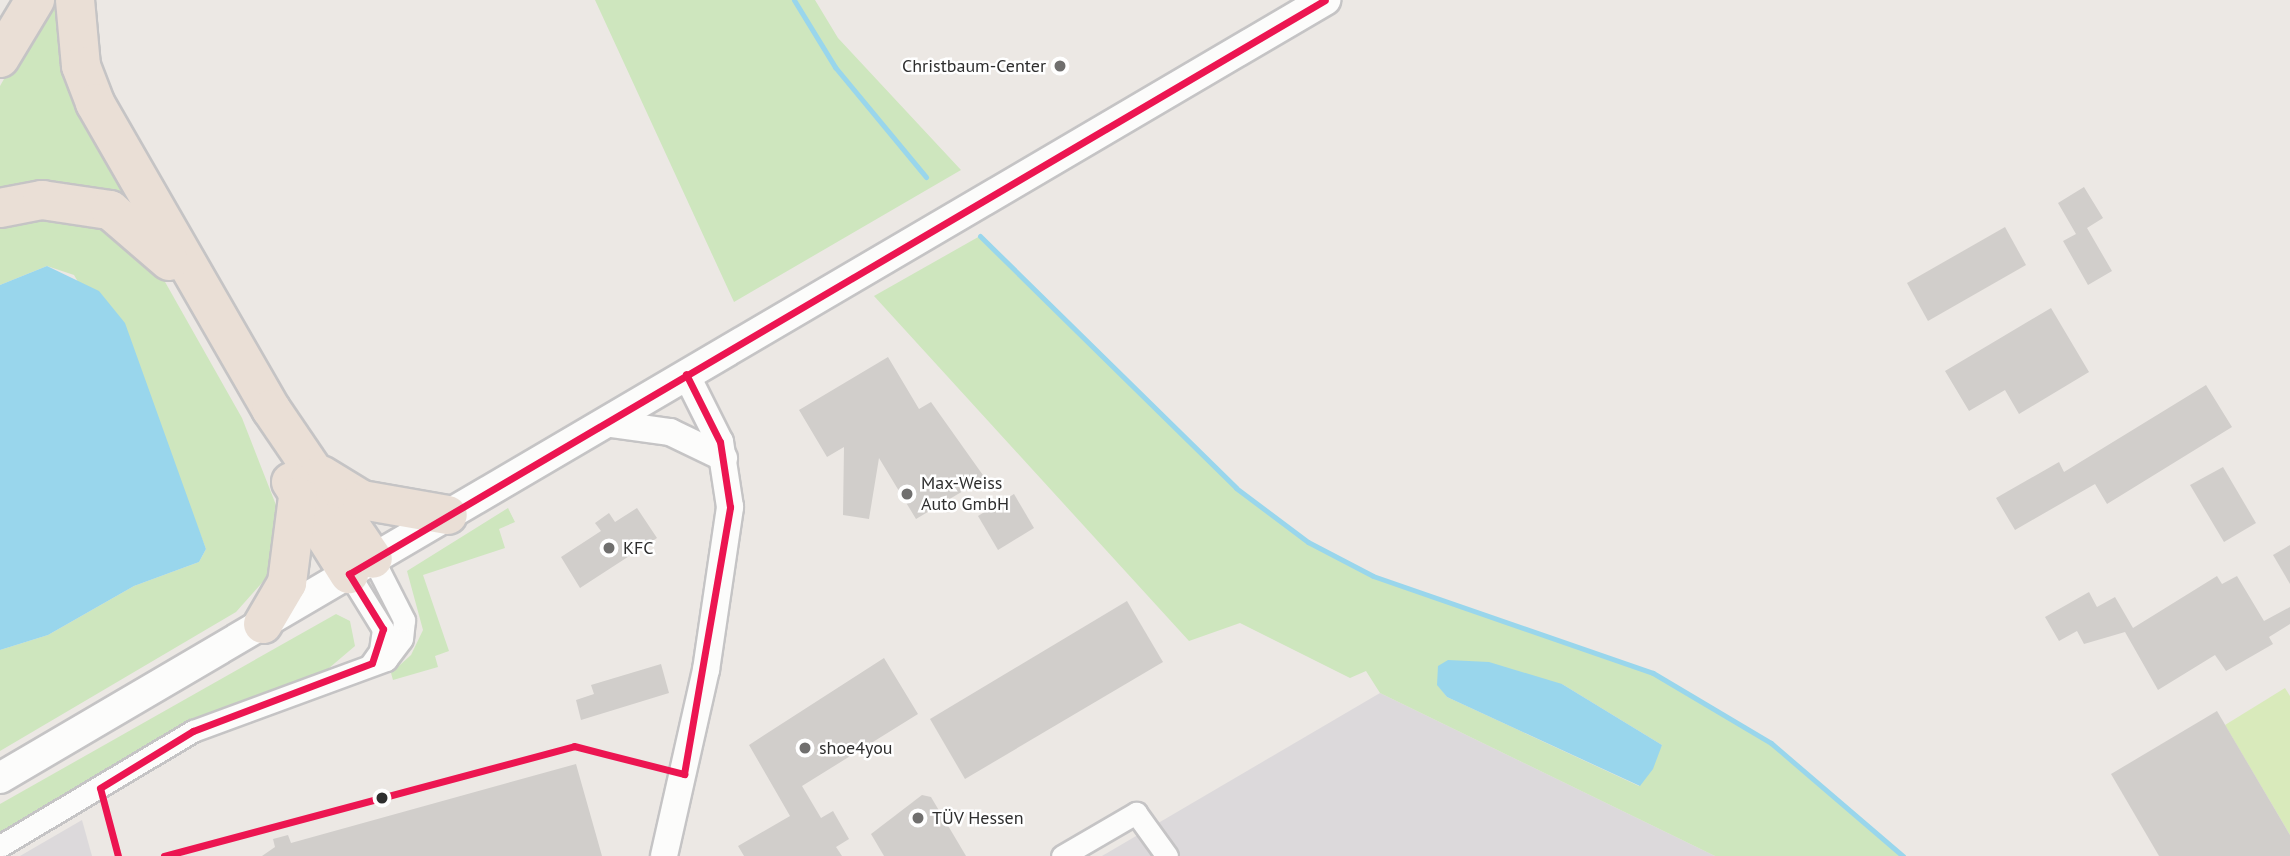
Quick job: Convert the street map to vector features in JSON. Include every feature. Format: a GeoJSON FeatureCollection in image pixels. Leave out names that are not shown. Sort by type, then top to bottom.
{"type":"FeatureCollection","features":[{"type":"Feature","properties":{"kind":"highway"},"geometry":{"type":"LineString","coordinates":[[0,10],[6,0]]}},
{"type":"Feature","properties":{"kind":"highway"},"geometry":{"type":"LineString","coordinates":[[0,58],[35,0]]}},
{"type":"Feature","properties":{"kind":"highway"},"geometry":{"type":"LineString","coordinates":[[75,0],[81,66],[94,103],[303,481],[287,583],[263,624]]}},
{"type":"Feature","properties":{"kind":"highway"},"geometry":{"type":"LineString","coordinates":[[0,208],[77,201],[110,211],[158,246],[206,318],[303,481],[361,566]]}},
{"type":"Feature","properties":{"kind":"highway"},"geometry":{"type":"LineString","coordinates":[[303,481],[362,500],[448,515]]}},
{"type":"Feature","properties":{"kind":"main road"},"geometry":{"type":"LineString","coordinates":[[0,778],[1325,0]]}},
{"type":"Feature","properties":{"kind":"street"},"geometry":{"type":"LineString","coordinates":[[664,856],[729,534],[724,458],[686,374]]}},
{"type":"Feature","properties":{"kind":"street"},"geometry":{"type":"LineString","coordinates":[[605,423],[670,432],[724,458]]}},
{"type":"Feature","properties":{"kind":"street"},"geometry":{"type":"LineString","coordinates":[[361,566],[384,634],[380,652],[361,672]]}},
{"type":"Feature","properties":{"kind":"street"},"geometry":{"type":"LineString","coordinates":[[0,846],[193,731],[361,672],[391,655],[404,630],[397,600],[361,566]]}},
{"type":"Feature","properties":{"kind":"street"},"geometry":{"type":"LineString","coordinates":[[1062,856],[1136,813],[1167,856]]}},
{"type":"Feature","properties":{"kind":"shaded area"},"geometry":{"type":"Polygon","coordinates":[[[1380,693],[1715,856],[1102,856],[1380,693]]]}},
{"type":"Feature","properties":{"kind":"shaded area"},"geometry":{"type":"Polygon","coordinates":[[[82,820],[92,856],[20,856],[82,820]]]}},
{"type":"Feature","properties":{"kind":"green space"},"geometry":{"type":"Polygon","coordinates":[[[49,0],[67,0],[167,242],[0,196],[0,86],[49,0]]]}},
{"type":"Feature","properties":{"kind":"green space"},"geometry":{"type":"Polygon","coordinates":[[[595,0],[815,0],[838,38],[961,170],[734,302],[595,0]]]}},
{"type":"Feature","properties":{"kind":"green space"},"geometry":{"type":"Polygon","coordinates":[[[35,212],[83,220],[128,240],[160,273],[242,418],[276,505],[283,540],[278,565],[236,612],[0,751],[0,650],[48,635],[134,586],[199,562],[206,549],[150,405],[74,275],[47,266],[0,285],[0,222],[35,212]]]}},
{"type":"Feature","properties":{"kind":"green space"},"geometry":{"type":"Polygon","coordinates":[[[980,236],[1236,488],[1308,542],[1373,576],[1653,673],[1771,743],[1903,856],[1715,856],[1380,693],[1366,671],[1350,678],[1240,623],[1189,641],[874,296],[980,236]],[[1562,684],[1438,685],[1447,697],[1639,786],[1662,745],[1562,684]]]}},
{"type":"Feature","properties":{"kind":"green space"},"geometry":{"type":"Polygon","coordinates":[[[508,508],[515,522],[499,529],[505,548],[423,575],[449,651],[435,656],[438,667],[393,680],[391,673],[411,655],[423,630],[407,571],[508,508]]]}},
{"type":"Feature","properties":{"kind":"green space"},"geometry":{"type":"Polygon","coordinates":[[[336,614],[350,621],[355,646],[322,674],[191,719],[0,834],[0,804],[336,614]]]}},
{"type":"Feature","properties":{"kind":"green space"},"geometry":{"type":"Polygon","coordinates":[[[2285,688],[2290,696],[2290,835],[2225,725],[2285,688]]]}},
{"type":"Feature","properties":{"kind":"water"},"geometry":{"type":"Polygon","coordinates":[[[47,266],[99,291],[125,323],[206,549],[199,562],[134,586],[48,635],[0,650],[0,285],[47,266]]]}},
{"type":"Feature","properties":{"kind":"water"},"geometry":{"type":"Polygon","coordinates":[[[1448,660],[1489,662],[1562,684],[1662,745],[1653,769],[1640,786],[1447,697],[1437,685],[1438,666],[1448,660]]]}},
{"type":"Feature","properties":{"kind":"building"},"geometry":{"type":"Polygon","coordinates":[[[2084,187],[2103,218],[2087,228],[2112,271],[2088,285],[2063,241],[2076,234],[2058,203],[2084,187]]]}},
{"type":"Feature","properties":{"kind":"building"},"geometry":{"type":"Polygon","coordinates":[[[2005,227],[2026,265],[1928,321],[1907,283],[2005,227]]]}},
{"type":"Feature","properties":{"kind":"building"},"geometry":{"type":"Polygon","coordinates":[[[2051,308],[2089,372],[2019,414],[2005,390],[1969,411],[1945,371],[2051,308]]]}},
{"type":"Feature","properties":{"kind":"building"},"geometry":{"type":"Polygon","coordinates":[[[888,357],[919,409],[931,402],[985,478],[916,519],[879,458],[869,519],[843,515],[844,447],[827,457],[799,410],[888,357]]]}},
{"type":"Feature","properties":{"kind":"building"},"geometry":{"type":"Polygon","coordinates":[[[2206,385],[2232,427],[2107,504],[2095,484],[2015,530],[1996,498],[2059,462],[2064,472],[2206,385]]]}},
{"type":"Feature","properties":{"kind":"building"},"geometry":{"type":"Polygon","coordinates":[[[2223,467],[2256,523],[2224,542],[2190,485],[2223,467]]]}},
{"type":"Feature","properties":{"kind":"building"},"geometry":{"type":"Polygon","coordinates":[[[1014,494],[1034,528],[998,550],[978,516],[1014,494]]]}},
{"type":"Feature","properties":{"kind":"building","name":"KFC"},"geometry":{"type":"Polygon","coordinates":[[[637,508],[657,538],[580,588],[561,557],[601,531],[595,523],[609,513],[615,522],[637,508]]]}},
{"type":"Feature","properties":{"kind":"building"},"geometry":{"type":"Polygon","coordinates":[[[2290,545],[2290,584],[2273,555],[2290,545]]]}},
{"type":"Feature","properties":{"kind":"building"},"geometry":{"type":"Polygon","coordinates":[[[2217,576],[2222,584],[2237,576],[2264,621],[2290,607],[2290,624],[2269,637],[2273,644],[2226,671],[2215,655],[2158,690],[2125,632],[2084,644],[2077,631],[2059,641],[2045,617],[2089,592],[2097,607],[2115,597],[2133,628],[2217,576]]]}},
{"type":"Feature","properties":{"kind":"building"},"geometry":{"type":"Polygon","coordinates":[[[1127,601],[1163,662],[965,779],[930,719],[1127,601]]]}},
{"type":"Feature","properties":{"kind":"building"},"geometry":{"type":"Polygon","coordinates":[[[884,658],[918,714],[802,786],[821,818],[833,811],[849,839],[836,847],[842,856],[744,856],[738,846],[790,816],[749,745],[884,658]]]}},
{"type":"Feature","properties":{"kind":"building"},"geometry":{"type":"Polygon","coordinates":[[[661,664],[669,693],[581,720],[576,700],[594,694],[591,685],[661,664]]]}},
{"type":"Feature","properties":{"kind":"building"},"geometry":{"type":"Polygon","coordinates":[[[2217,711],[2290,835],[2290,856],[2159,856],[2111,774],[2217,711]]]}},
{"type":"Feature","properties":{"kind":"building"},"geometry":{"type":"Polygon","coordinates":[[[576,764],[602,856],[262,856],[275,847],[273,839],[288,835],[291,843],[576,764]]]}},
{"type":"Feature","properties":{"kind":"building","name":"TÜV Hessen"},"geometry":{"type":"Polygon","coordinates":[[[922,795],[931,797],[966,856],[884,856],[871,834],[922,795]]]}},
{"type":"Feature","properties":{"kind":"waterway"},"geometry":{"type":"LineString","coordinates":[[794,0],[835,67],[926,177]]}},
{"type":"Feature","properties":{"kind":"waterway"},"geometry":{"type":"LineString","coordinates":[[980,236],[1236,488],[1308,542],[1373,576],[1653,673],[1771,743],[1903,856]]}},
{"type":"Feature","properties":{"kind":"transit line"},"geometry":{"type":"LineString","coordinates":[[118,856],[100,788],[193,731],[372,663],[383,629],[349,574],[1325,0]]}},
{"type":"Feature","properties":{"kind":"transit line"},"geometry":{"type":"LineString","coordinates":[[164,856],[574,746],[684,774],[730,507],[720,442],[686,374]]}},
{"type":"Feature","properties":{"kind":"place","name":"Christbaum-Center"},"geometry":{"type":"Point","coordinates":[1060,66]}},
{"type":"Feature","properties":{"kind":"place","name":"Max-Weiss Auto GmbH"},"geometry":{"type":"Point","coordinates":[907,494]}},
{"type":"Feature","properties":{"kind":"place","name":"KFC"},"geometry":{"type":"Point","coordinates":[609,548]}},
{"type":"Feature","properties":{"kind":"place","name":"shoe4you"},"geometry":{"type":"Point","coordinates":[805,748]}},
{"type":"Feature","properties":{"kind":"place","name":"TÜV Hessen"},"geometry":{"type":"Point","coordinates":[918,818]}}]}
